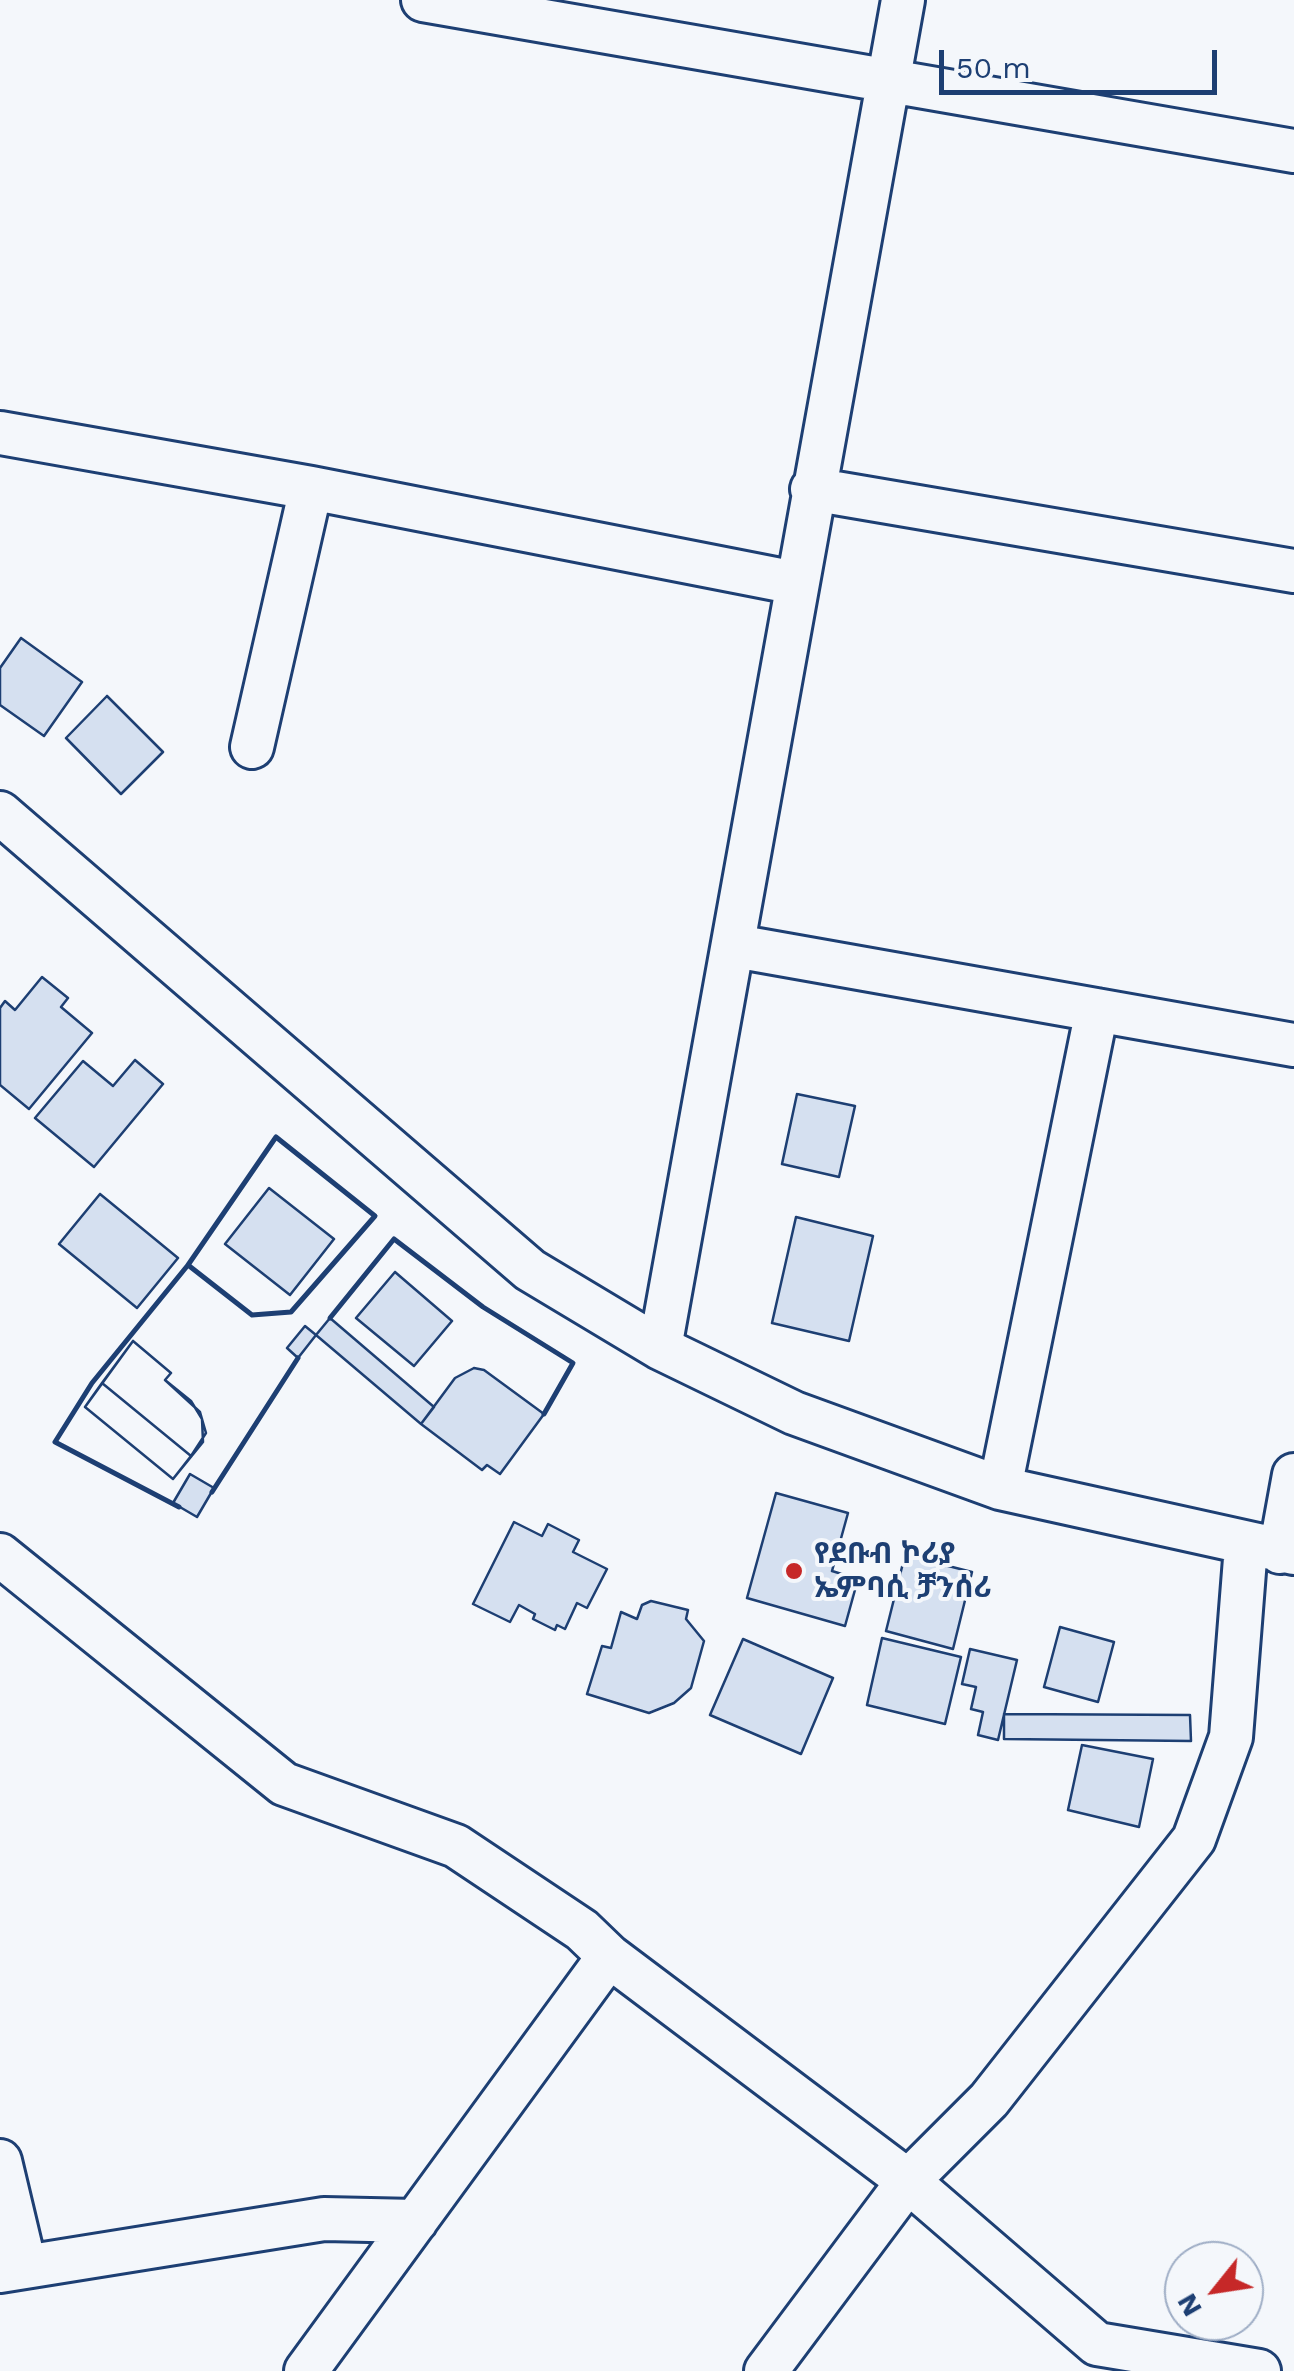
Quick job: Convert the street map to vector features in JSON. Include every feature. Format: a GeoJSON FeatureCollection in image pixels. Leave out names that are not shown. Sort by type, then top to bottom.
{"type":"FeatureCollection","features":[{"type":"Feature","properties":{"kind":"street"},"geometry":{"type":"LineString","coordinates":[[423,0],[1294,151]]}},
{"type":"Feature","properties":{"kind":"street"},"geometry":{"type":"LineString","coordinates":[[660,1348],[903,0]]}},
{"type":"Feature","properties":{"kind":"street"},"geometry":{"type":"LineString","coordinates":[[0,433],[311,488],[796,583]]}},
{"type":"Feature","properties":{"kind":"street"},"geometry":{"type":"LineString","coordinates":[[252,746],[311,488]]}},
{"type":"Feature","properties":{"kind":"street"},"geometry":{"type":"LineString","coordinates":[[812,489],[1294,571]]}},
{"type":"Feature","properties":{"kind":"street"},"geometry":{"type":"LineString","coordinates":[[0,813],[530,1270],[660,1348],[794,1413],[1000,1488],[1274,1550]]}},
{"type":"Feature","properties":{"kind":"street"},"geometry":{"type":"LineString","coordinates":[[735,946],[1294,1045]]}},
{"type":"Feature","properties":{"kind":"street"},"geometry":{"type":"LineString","coordinates":[[1000,1488],[1097,1010]]}},
{"type":"Feature","properties":{"kind":"street"},"geometry":{"type":"LineString","coordinates":[[766,2371],[908,2181],[989,2100],[1194,1839],[1231,1737],[1294,1475]]}},
{"type":"Feature","properties":{"kind":"street"},"geometry":{"type":"LineString","coordinates":[[0,1555],[284,1784],[456,1846],[545,1903],[609,1956],[908,2181],[1097,2358],[1259,2371]]}},
{"type":"Feature","properties":{"kind":"street"},"geometry":{"type":"LineString","coordinates":[[306,2371],[609,1956]]}},
{"type":"Feature","properties":{"kind":"street"},"geometry":{"type":"LineString","coordinates":[[0,2161],[12,2269],[324,2219],[416,2220]]}},
{"type":"Feature","properties":{"kind":"building"},"geometry":{"type":"Polygon","coordinates":[[[21,638],[82,682],[44,736],[0,705],[0,668],[21,638]]]}},
{"type":"Feature","properties":{"kind":"building"},"geometry":{"type":"Polygon","coordinates":[[[107,696],[163,752],[121,794],[66,738],[107,696]]]}},
{"type":"Feature","properties":{"kind":"building"},"geometry":{"type":"Polygon","coordinates":[[[42,977],[68,998],[61,1007],[92,1033],[29,1109],[0,1085],[0,1008],[5,1001],[15,1010],[42,977]]]}},
{"type":"Feature","properties":{"kind":"building"},"geometry":{"type":"Polygon","coordinates":[[[135,1060],[163,1084],[94,1167],[35,1118],[83,1061],[113,1086],[135,1060]]]}},
{"type":"Feature","properties":{"kind":"building"},"geometry":{"type":"Polygon","coordinates":[[[797,1094],[855,1106],[839,1177],[782,1164],[797,1094]]]}},
{"type":"Feature","properties":{"kind":"building"},"geometry":{"type":"Polygon","coordinates":[[[269,1188],[334,1239],[290,1295],[225,1244],[269,1188]]]}},
{"type":"Feature","properties":{"kind":"building"},"geometry":{"type":"Polygon","coordinates":[[[100,1194],[178,1258],[137,1308],[59,1244],[100,1194]]]}},
{"type":"Feature","properties":{"kind":"building"},"geometry":{"type":"Polygon","coordinates":[[[796,1217],[873,1236],[849,1341],[772,1323],[796,1217]]]}},
{"type":"Feature","properties":{"kind":"building"},"geometry":{"type":"Polygon","coordinates":[[[395,1272],[452,1321],[414,1366],[356,1318],[395,1272]]]}},
{"type":"Feature","properties":{"kind":"building"},"geometry":{"type":"Polygon","coordinates":[[[330,1318],[434,1407],[421,1424],[316,1335],[330,1318]]]}},
{"type":"Feature","properties":{"kind":"building"},"geometry":{"type":"Polygon","coordinates":[[[305,1326],[316,1335],[298,1358],[287,1348],[305,1326]]]}},
{"type":"Feature","properties":{"kind":"building"},"geometry":{"type":"Polygon","coordinates":[[[133,1341],[171,1373],[165,1380],[200,1412],[206,1433],[191,1456],[102,1383],[133,1341]]]}},
{"type":"Feature","properties":{"kind":"building"},"geometry":{"type":"Polygon","coordinates":[[[133,1341],[171,1373],[165,1380],[191,1401],[202,1419],[203,1442],[173,1479],[85,1407],[133,1341]]]}},
{"type":"Feature","properties":{"kind":"building"},"geometry":{"type":"Polygon","coordinates":[[[474,1368],[484,1370],[544,1414],[500,1474],[487,1465],[482,1470],[421,1424],[455,1378],[474,1368]]]}},
{"type":"Feature","properties":{"kind":"building"},"geometry":{"type":"Polygon","coordinates":[[[102,1383],[191,1456],[173,1479],[85,1407],[102,1383]]]}},
{"type":"Feature","properties":{"kind":"building"},"geometry":{"type":"Polygon","coordinates":[[[190,1474],[214,1488],[197,1517],[173,1503],[190,1474]]]}},
{"type":"Feature","properties":{"kind":"building"},"geometry":{"type":"Polygon","coordinates":[[[776,1493],[848,1513],[832,1571],[858,1579],[845,1626],[747,1598],[776,1493]]]}},
{"type":"Feature","properties":{"kind":"building"},"geometry":{"type":"Polygon","coordinates":[[[514,1522],[542,1536],[548,1524],[579,1540],[573,1552],[607,1569],[587,1608],[577,1603],[565,1629],[557,1625],[555,1630],[533,1619],[535,1614],[519,1605],[510,1622],[473,1604],[514,1522]]]}},
{"type":"Feature","properties":{"kind":"building"},"geometry":{"type":"Polygon","coordinates":[[[905,1555],[972,1572],[953,1649],[886,1631],[905,1555]]]}},
{"type":"Feature","properties":{"kind":"building"},"geometry":{"type":"Polygon","coordinates":[[[651,1601],[688,1610],[686,1619],[704,1641],[691,1688],[674,1703],[649,1713],[587,1694],[602,1646],[611,1648],[621,1612],[637,1619],[642,1605],[651,1601]]]}},
{"type":"Feature","properties":{"kind":"building"},"geometry":{"type":"Polygon","coordinates":[[[1060,1627],[1114,1642],[1098,1702],[1044,1687],[1060,1627]]]}},
{"type":"Feature","properties":{"kind":"building"},"geometry":{"type":"Polygon","coordinates":[[[882,1638],[961,1657],[945,1724],[867,1705],[882,1638]]]}},
{"type":"Feature","properties":{"kind":"building"},"geometry":{"type":"Polygon","coordinates":[[[743,1639],[833,1678],[801,1754],[710,1715],[743,1639]]]}},
{"type":"Feature","properties":{"kind":"building"},"geometry":{"type":"Polygon","coordinates":[[[970,1649],[1017,1660],[998,1740],[978,1735],[983,1712],[971,1709],[976,1687],[962,1684],[970,1649]]]}},
{"type":"Feature","properties":{"kind":"building"},"geometry":{"type":"Polygon","coordinates":[[[1004,1714],[1190,1715],[1191,1741],[1004,1739],[1004,1714]]]}},
{"type":"Feature","properties":{"kind":"building"},"geometry":{"type":"Polygon","coordinates":[[[1082,1745],[1153,1759],[1139,1827],[1068,1810],[1082,1745]]]}},
{"type":"Feature","properties":{"kind":"wall"},"geometry":{"type":"LineString","coordinates":[[179,1507],[55,1442],[92,1383],[188,1265],[252,1315],[291,1312],[375,1216],[276,1137],[188,1265]]}},
{"type":"Feature","properties":{"kind":"wall"},"geometry":{"type":"LineString","coordinates":[[330,1318],[394,1239],[483,1307],[573,1363],[544,1414]]}},
{"type":"Feature","properties":{"kind":"wall"},"geometry":{"type":"LineString","coordinates":[[212,1492],[298,1358]]}},
{"type":"Feature","properties":{"kind":"place","name":"የደቡብ ኮሪያ ኤምባሲ ቻንሰሪ"},"geometry":{"type":"Point","coordinates":[794,1571]}}]}
